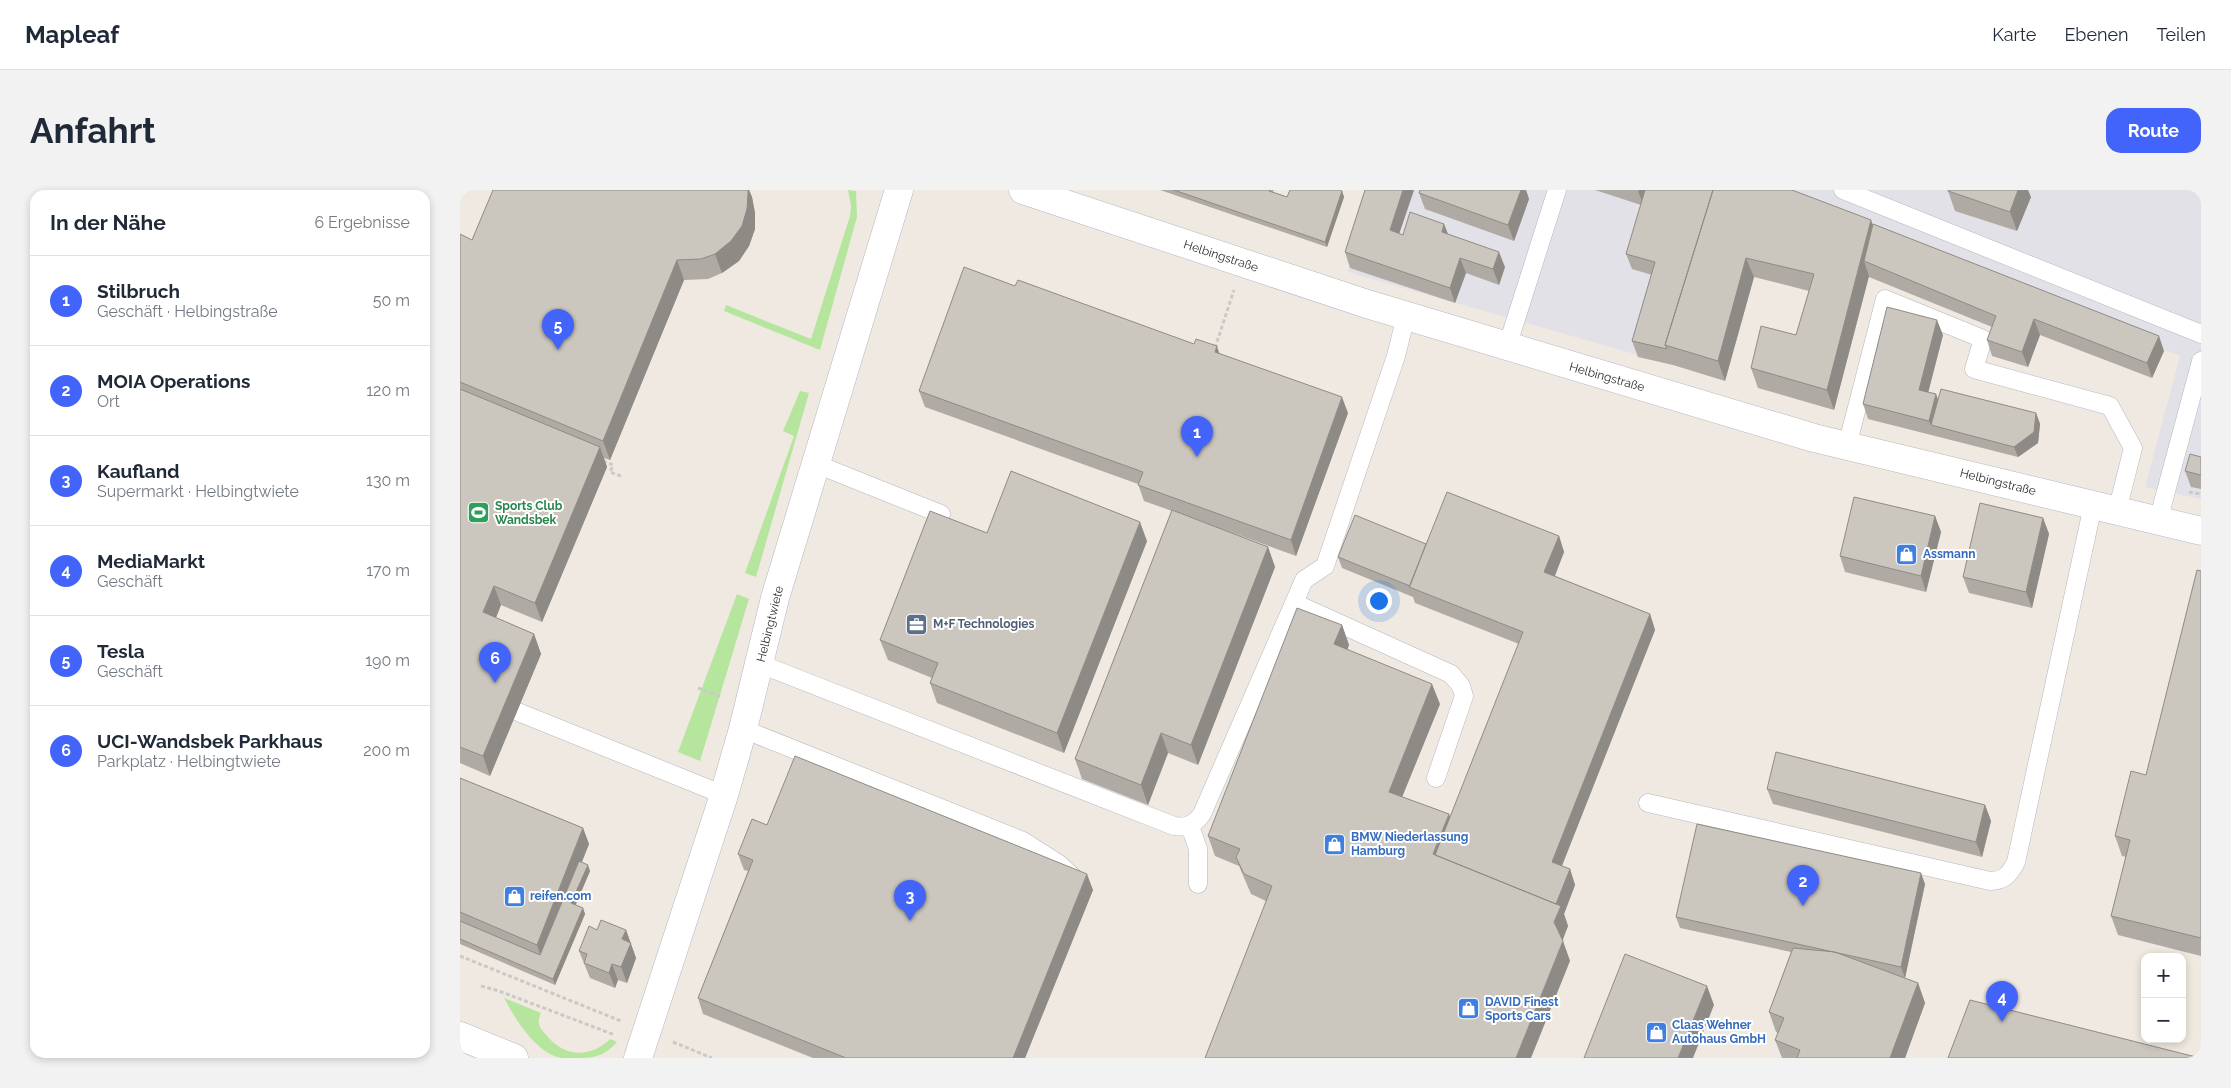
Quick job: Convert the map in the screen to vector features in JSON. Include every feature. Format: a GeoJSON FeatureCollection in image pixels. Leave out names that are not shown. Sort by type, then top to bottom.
{"type":"FeatureCollection","features":[{"type":"Feature","properties":{"kind":"street","name":"Helbingtwiete"},"geometry":{"type":"LineString","coordinates":[[631,1048],[724,795],[760,664],[775,598],[899,190]]}},
{"type":"Feature","properties":{"kind":"street","name":"Helbingstraße"},"geometry":{"type":"LineString","coordinates":[[1023,190],[1243,264],[1406,316],[1814,438],[2201,531]]}},
{"type":"Feature","properties":{"kind":"street"},"geometry":{"type":"LineString","coordinates":[[460,1036],[514,1058]]}},
{"type":"Feature","properties":{"kind":"lane"},"geometry":{"type":"LineString","coordinates":[[1507,347],[1557,190]]}},
{"type":"Feature","properties":{"kind":"lane"},"geometry":{"type":"LineString","coordinates":[[1843,190],[2201,334]]}},
{"type":"Feature","properties":{"kind":"lane"},"geometry":{"type":"LineString","coordinates":[[1648,803],[1990,881],[2001,881],[2011,872],[2016,862],[2105,508],[2133,448],[2110,406],[1974,369],[1983,339],[1885,298],[1847,446]]}},
{"type":"Feature","properties":{"kind":"lane"},"geometry":{"type":"LineString","coordinates":[[760,664],[1174,826],[1190,826],[1202,814],[1304,580],[1325,566],[1396,356],[1406,316]]}},
{"type":"Feature","properties":{"kind":"lane"},"geometry":{"type":"LineString","coordinates":[[2158,521],[2201,362]]}},
{"type":"Feature","properties":{"kind":"lane"},"geometry":{"type":"LineString","coordinates":[[816,464],[941,514]]}},
{"type":"Feature","properties":{"kind":"lane"},"geometry":{"type":"LineString","coordinates":[[1294,602],[1451,674],[1461,686],[1464,696],[1436,778]]}},
{"type":"Feature","properties":{"kind":"lane"},"geometry":{"type":"LineString","coordinates":[[518,712],[724,795]]}},
{"type":"Feature","properties":{"kind":"lane"},"geometry":{"type":"LineString","coordinates":[[743,729],[1023,841],[1059,864],[1074,878],[1079,889]]}},
{"type":"Feature","properties":{"kind":"lane"},"geometry":{"type":"LineString","coordinates":[[1190,826],[1198,849],[1198,884]]}},
{"type":"Feature","properties":{"kind":"path"},"geometry":{"type":"LineString","coordinates":[[1214,349],[1243,264]]}},
{"type":"Feature","properties":{"kind":"path"},"geometry":{"type":"LineString","coordinates":[[600,460],[613,466],[610,472],[621,476]]}},
{"type":"Feature","properties":{"kind":"path"},"geometry":{"type":"LineString","coordinates":[[460,956],[629,1024]]}},
{"type":"Feature","properties":{"kind":"path"},"geometry":{"type":"LineString","coordinates":[[481,986],[500,991],[631,1048]]}},
{"type":"Feature","properties":{"kind":"path"},"geometry":{"type":"LineString","coordinates":[[671,1041],[712,1058]]}},
{"type":"Feature","properties":{"kind":"shaded area"},"geometry":{"type":"Polygon","coordinates":[[[1375,190],[1728,190],[1673,365],[1348,272],[1375,190]]]}},
{"type":"Feature","properties":{"kind":"shaded area"},"geometry":{"type":"Polygon","coordinates":[[[1755,190],[2201,190],[2201,499],[2145,487],[2180,356],[1755,190]]]}},
{"type":"Feature","properties":{"kind":"green space"},"geometry":{"type":"Polygon","coordinates":[[[848,190],[856,191],[857,217],[820,350],[724,311],[726,305],[811,339],[850,216],[851,206],[848,190]]]}},
{"type":"Feature","properties":{"kind":"green space"},"geometry":{"type":"Polygon","coordinates":[[[800,391],[809,393],[756,577],[745,573],[794,436],[783,431],[800,391]]]}},
{"type":"Feature","properties":{"kind":"green space"},"geometry":{"type":"Polygon","coordinates":[[[737,594],[749,599],[700,761],[678,752],[737,594]]]}},
{"type":"Feature","properties":{"kind":"green space"},"geometry":{"type":"Polygon","coordinates":[[[504,998],[541,1013],[539,1023],[541,1028],[555,1044],[562,1048],[578,1053],[595,1050],[610,1039],[617,1042],[609,1050],[592,1057],[561,1058],[552,1055],[527,1034],[504,998]]]}},
{"type":"Feature","properties":{"kind":"building"},"geometry":{"type":"Polygon","coordinates":[[[493,190],[748,190],[747,209],[742,226],[731,241],[715,254],[701,259],[677,260],[603,441],[460,382],[460,234],[472,240],[493,190]]]}},
{"type":"Feature","properties":{"kind":"building"},"geometry":{"type":"Polygon","coordinates":[[[1174,190],[1270,190],[1287,197],[1290,190],[1342,191],[1325,242],[1174,190]]]}},
{"type":"Feature","properties":{"kind":"building"},"geometry":{"type":"Polygon","coordinates":[[[1365,190],[1403,190],[1390,230],[1403,235],[1410,212],[1444,224],[1442,232],[1499,252],[1493,269],[1460,258],[1450,288],[1345,252],[1365,190]]]}},
{"type":"Feature","properties":{"kind":"building"},"geometry":{"type":"Polygon","coordinates":[[[1420,190],[1521,190],[1508,225],[1419,193],[1420,190]]]}},
{"type":"Feature","properties":{"kind":"building"},"geometry":{"type":"Polygon","coordinates":[[[1645,190],[1713,190],[1665,345],[1667,349],[1632,341],[1655,262],[1626,254],[1645,190]]]}},
{"type":"Feature","properties":{"kind":"building"},"geometry":{"type":"Polygon","coordinates":[[[1713,190],[1792,190],[1871,220],[1827,390],[1751,368],[1761,326],[1796,335],[1814,274],[1746,258],[1718,361],[1665,345],[1713,190]]]}},
{"type":"Feature","properties":{"kind":"building"},"geometry":{"type":"Polygon","coordinates":[[[1948,190],[2018,190],[2010,212],[1948,190]]]}},
{"type":"Feature","properties":{"kind":"building"},"geometry":{"type":"Polygon","coordinates":[[[1873,224],[2159,336],[2147,363],[2034,319],[2022,352],[1987,340],[1996,316],[1864,261],[1873,224]]]}},
{"type":"Feature","properties":{"kind":"building"},"geometry":{"type":"Polygon","coordinates":[[[964,267],[1015,286],[1018,280],[1194,344],[1196,339],[1217,346],[1215,352],[1342,397],[1291,540],[1138,485],[1143,472],[919,391],[964,267]]]}},
{"type":"Feature","properties":{"kind":"building"},"geometry":{"type":"Polygon","coordinates":[[[1887,307],[1937,320],[1919,390],[1936,394],[1929,421],[1863,404],[1887,307]]]}},
{"type":"Feature","properties":{"kind":"building"},"geometry":{"type":"Polygon","coordinates":[[[460,389],[600,447],[535,603],[494,586],[483,612],[534,634],[483,756],[460,747],[460,389]]]}},
{"type":"Feature","properties":{"kind":"building"},"geometry":{"type":"Polygon","coordinates":[[[1941,389],[2036,413],[2034,432],[2014,447],[1931,425],[1941,389]]]}},
{"type":"Feature","properties":{"kind":"building"},"geometry":{"type":"Polygon","coordinates":[[[2190,454],[2201,457],[2201,475],[2185,471],[2190,454]]]}},
{"type":"Feature","properties":{"kind":"building"},"geometry":{"type":"Polygon","coordinates":[[[1011,471],[1140,522],[1057,733],[930,683],[938,663],[880,640],[930,511],[987,533],[1011,471]]]}},
{"type":"Feature","properties":{"kind":"building"},"geometry":{"type":"Polygon","coordinates":[[[1447,492],[1559,536],[1544,572],[1650,614],[1552,862],[1570,869],[1556,904],[1435,855],[1523,632],[1409,587],[1447,492]]]}},
{"type":"Feature","properties":{"kind":"building"},"geometry":{"type":"Polygon","coordinates":[[[1854,497],[1935,516],[1921,576],[1840,556],[1854,497]]]}},
{"type":"Feature","properties":{"kind":"building"},"geometry":{"type":"Polygon","coordinates":[[[1980,503],[2043,518],[2026,592],[1963,577],[1980,503]]]}},
{"type":"Feature","properties":{"kind":"building"},"geometry":{"type":"Polygon","coordinates":[[[1172,510],[1268,547],[1191,745],[1161,733],[1141,785],[1075,759],[1172,510]]]}},
{"type":"Feature","properties":{"kind":"building"},"geometry":{"type":"Polygon","coordinates":[[[1355,515],[1426,544],[1410,586],[1338,557],[1355,515]]]}},
{"type":"Feature","properties":{"kind":"building"},"geometry":{"type":"Polygon","coordinates":[[[2197,570],[2201,571],[2201,938],[2111,916],[2130,840],[2115,836],[2131,771],[2146,775],[2197,570]]]}},
{"type":"Feature","properties":{"kind":"building","name":"BMW Niederlassung Hamburg"},"geometry":{"type":"Polygon","coordinates":[[[1297,608],[1342,625],[1334,644],[1432,684],[1389,792],[1449,814],[1433,854],[1561,906],[1554,922],[1563,941],[1516,1058],[1205,1058],[1272,886],[1244,874],[1236,857],[1240,849],[1208,836],[1297,608]]]}},
{"type":"Feature","properties":{"kind":"building"},"geometry":{"type":"Polygon","coordinates":[[[1776,752],[1985,805],[1976,842],[1767,789],[1776,752]]]}},
{"type":"Feature","properties":{"kind":"building"},"geometry":{"type":"Polygon","coordinates":[[[795,756],[1087,874],[1013,1058],[846,1058],[698,998],[753,860],[738,854],[752,819],[767,825],[795,756]]]}},
{"type":"Feature","properties":{"kind":"building","name":"reifen.com"},"geometry":{"type":"Polygon","coordinates":[[[460,778],[583,828],[537,945],[460,912],[460,778]]]}},
{"type":"Feature","properties":{"kind":"building"},"geometry":{"type":"Polygon","coordinates":[[[1697,824],[1921,873],[1901,967],[1676,917],[1697,824]]]}},
{"type":"Feature","properties":{"kind":"building"},"geometry":{"type":"Polygon","coordinates":[[[579,861],[588,865],[571,903],[583,908],[553,979],[460,939],[460,921],[540,955],[579,861]]]}},
{"type":"Feature","properties":{"kind":"building"},"geometry":{"type":"Polygon","coordinates":[[[601,920],[626,930],[622,939],[631,943],[621,967],[612,964],[609,973],[584,963],[587,954],[579,951],[589,926],[597,930],[601,920]]]}},
{"type":"Feature","properties":{"kind":"building"},"geometry":{"type":"Polygon","coordinates":[[[1793,948],[1835,952],[1918,983],[1890,1058],[1797,1058],[1800,1050],[1775,1040],[1784,1018],[1769,1012],[1793,948]]]}},
{"type":"Feature","properties":{"kind":"building","name":"Claas Wehner Autohaus GmbH"},"geometry":{"type":"Polygon","coordinates":[[[1625,954],[1707,986],[1678,1058],[1584,1058],[1625,954]]]}},
{"type":"Feature","properties":{"kind":"building"},"geometry":{"type":"Polygon","coordinates":[[[1970,1000],[2200,1058],[1948,1058],[1970,1000]]]}},
{"type":"Feature","properties":{"kind":"place","name":"Tesla"},"geometry":{"type":"Point","coordinates":[558,350]}},
{"type":"Feature","properties":{"kind":"place","name":"Stilbruch"},"geometry":{"type":"Point","coordinates":[1197,457]}},
{"type":"Feature","properties":{"kind":"place","name":"Sports Club Wandsbek"},"geometry":{"type":"Point","coordinates":[479,513]}},
{"type":"Feature","properties":{"kind":"place","name":"Assmann"},"geometry":{"type":"Point","coordinates":[1907,554]}},
{"type":"Feature","properties":{"kind":"place","name":"M+F Technologies"},"geometry":{"type":"Point","coordinates":[917,624]}},
{"type":"Feature","properties":{"kind":"place","name":"UCI-Wandsbek Parkhaus"},"geometry":{"type":"Point","coordinates":[495,683]}},
{"type":"Feature","properties":{"kind":"place","name":"BMW Niederlassung Hamburg"},"geometry":{"type":"Point","coordinates":[1335,844]}},
{"type":"Feature","properties":{"kind":"place","name":"reifen.com"},"geometry":{"type":"Point","coordinates":[514,896]}},
{"type":"Feature","properties":{"kind":"place","name":"MOIA Operations"},"geometry":{"type":"Point","coordinates":[1803,906]}},
{"type":"Feature","properties":{"kind":"place","name":"Kaufland"},"geometry":{"type":"Point","coordinates":[910,921]}},
{"type":"Feature","properties":{"kind":"place","name":"DAVID Finest Sports Cars"},"geometry":{"type":"Point","coordinates":[1469,1009]}},
{"type":"Feature","properties":{"kind":"place","name":"MediaMarkt"},"geometry":{"type":"Point","coordinates":[2002,1022]}},
{"type":"Feature","properties":{"kind":"place","name":"Claas Wehner Autohaus GmbH"},"geometry":{"type":"Point","coordinates":[1656,1032]}}]}
